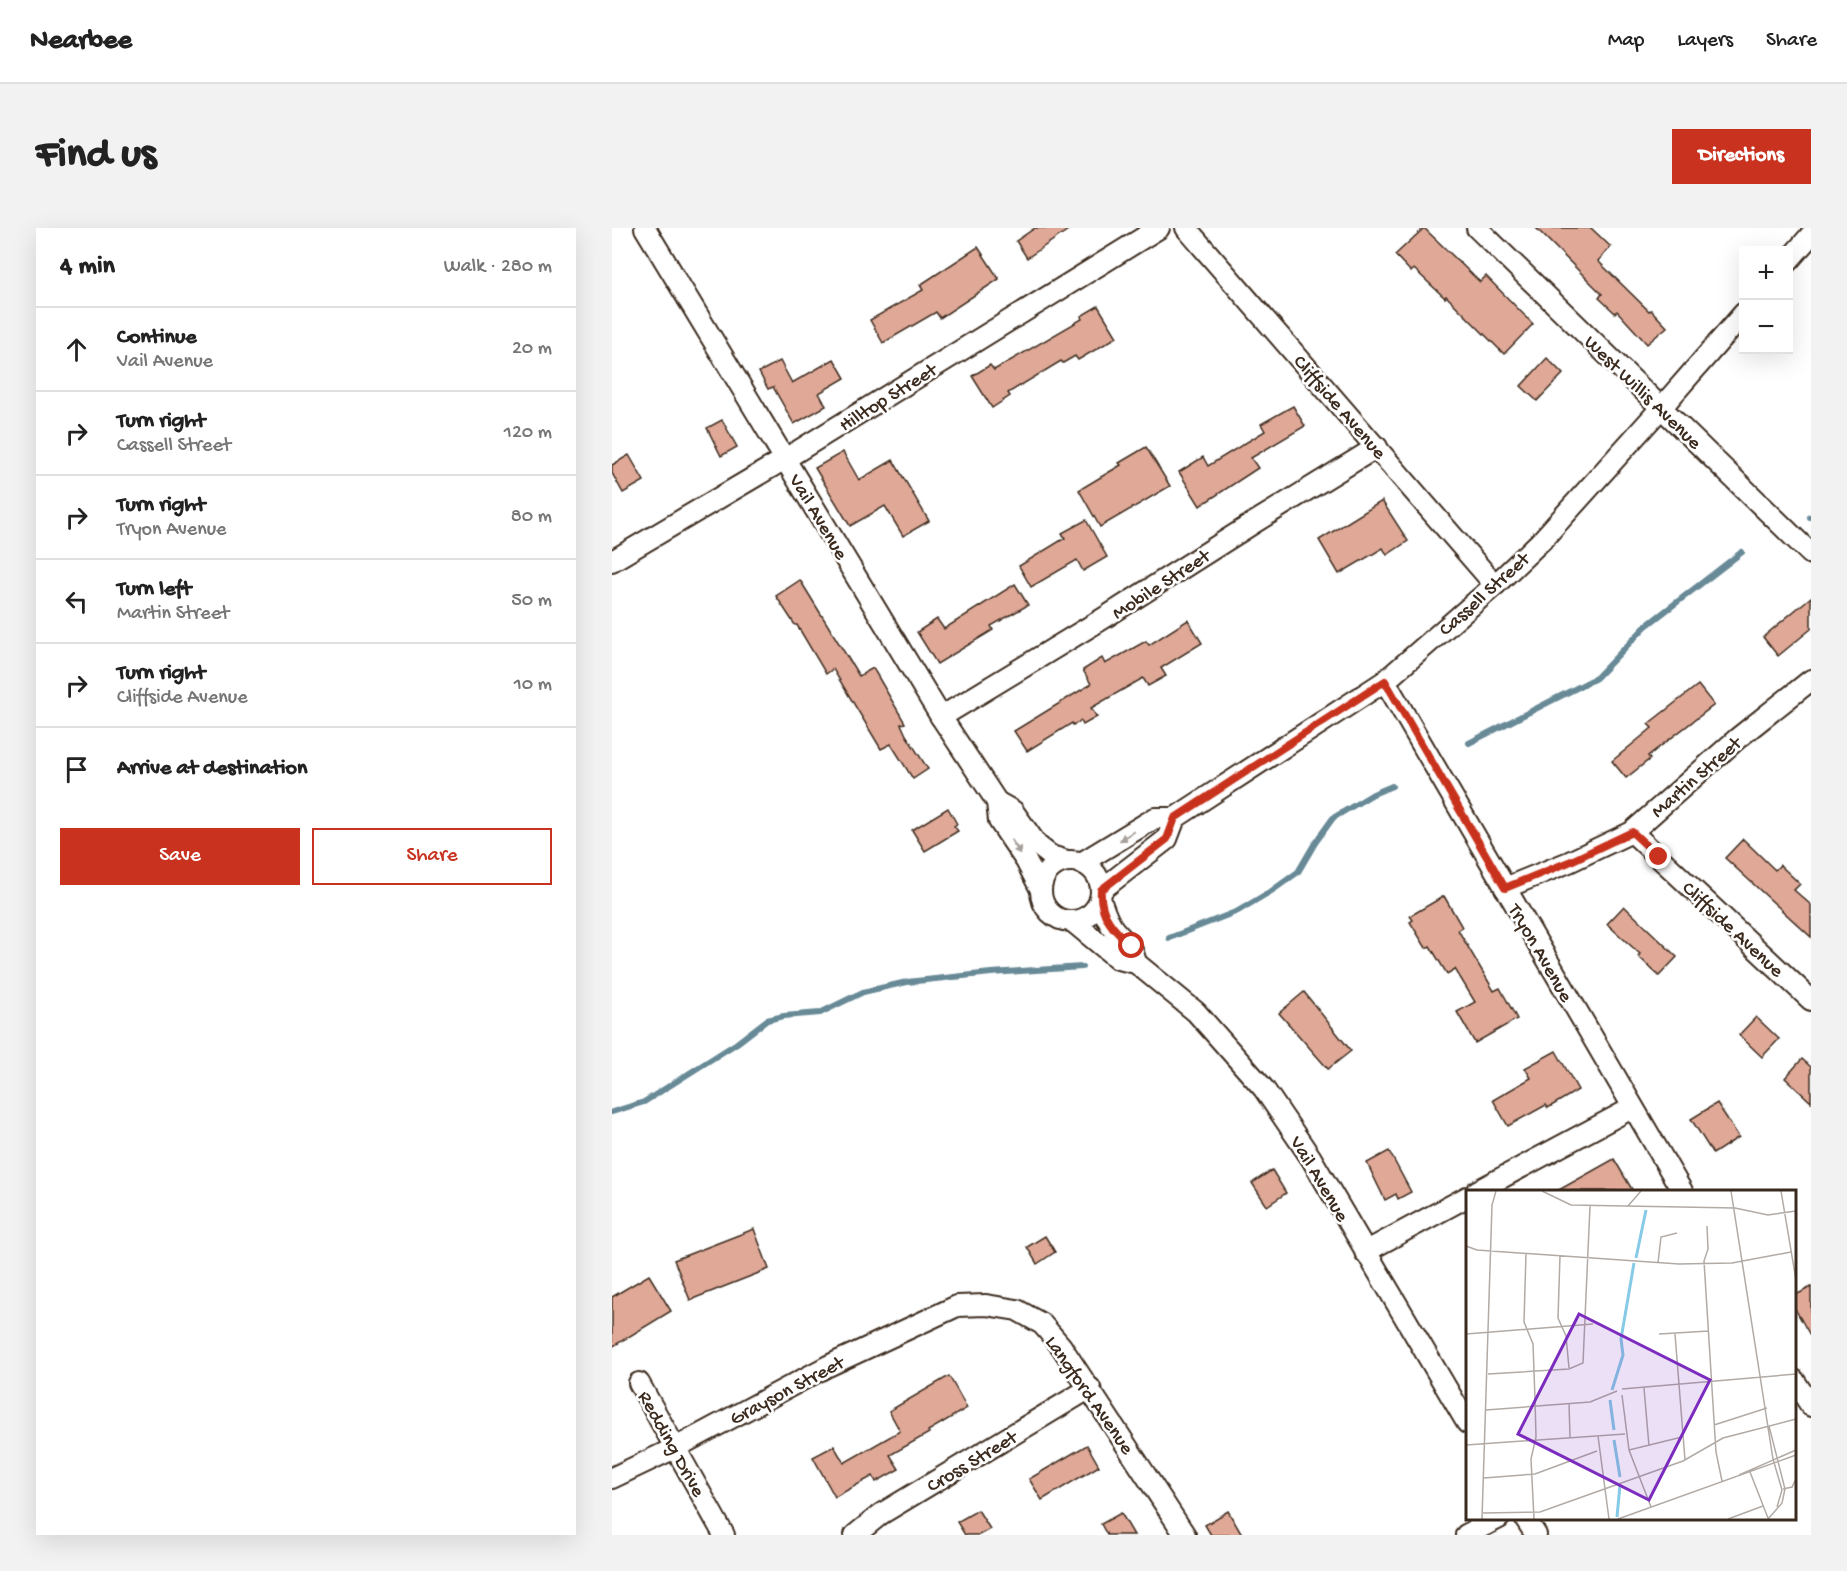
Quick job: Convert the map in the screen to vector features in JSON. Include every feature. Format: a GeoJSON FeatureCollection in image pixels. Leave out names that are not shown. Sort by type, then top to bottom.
{"type":"FeatureCollection","features":[{"type":"Feature","properties":{"kind":"street","name":"Vail Avenue"},"geometry":{"type":"LineString","coordinates":[[645,228],[941,717],[997,802],[1013,811],[1037,845],[1051,856],[1074,862]]}},
{"type":"Feature","properties":{"kind":"street","name":"Hilltop Street"},"geometry":{"type":"LineString","coordinates":[[612,561],[785,459],[1159,228]]}},
{"type":"Feature","properties":{"kind":"street","name":"Cliffside Avenue"},"geometry":{"type":"LineString","coordinates":[[1186,228],[1495,585]]}},
{"type":"Feature","properties":{"kind":"street","name":"West Willis Avenue"},"geometry":{"type":"LineString","coordinates":[[1477,228],[1811,554]]}},
{"type":"Feature","properties":{"kind":"street"},"geometry":{"type":"LineString","coordinates":[[1793,256],[1811,236]]}},
{"type":"Feature","properties":{"kind":"street","name":"Cassell Street"},"geometry":{"type":"LineString","coordinates":[[1074,862],[1155,818],[1175,818],[1385,681],[1495,585],[1543,538],[1739,318]]}},
{"type":"Feature","properties":{"kind":"street","name":"Mobile Street"},"geometry":{"type":"LineString","coordinates":[[941,717],[1377,447]]}},
{"type":"Feature","properties":{"kind":"street","name":"Martin Street"},"geometry":{"type":"LineString","coordinates":[[1505,888],[1569,862],[1632,832],[1738,738],[1811,680]]}},
{"type":"Feature","properties":{"kind":"street","name":"Tryon Avenue"},"geometry":{"type":"LineString","coordinates":[[1385,681],[1681,1190]]}},
{"type":"Feature","properties":{"kind":"street","name":"Vail Avenue"},"geometry":{"type":"LineString","coordinates":[[997,802],[999,821],[1030,868],[1041,890]]}},
{"type":"Feature","properties":{"kind":"street","name":"Cassell Street"},"geometry":{"type":"LineString","coordinates":[[1101,894],[1167,839],[1175,818]]}},
{"type":"Feature","properties":{"kind":"street","name":"Cliffside Avenue"},"geometry":{"type":"LineString","coordinates":[[1632,832],[1811,1000]]}},
{"type":"Feature","properties":{"kind":"street"},"geometry":{"type":"LineString","coordinates":[[1074,862],[1095,872],[1101,894],[1090,914],[1072,921],[1055,916],[1048,909],[1041,890],[1049,871],[1057,865],[1074,862]]}},
{"type":"Feature","properties":{"kind":"street","name":"Vail Avenue"},"geometry":{"type":"LineString","coordinates":[[1101,894],[1108,922],[1115,932],[1132,946],[1136,963]]}},
{"type":"Feature","properties":{"kind":"street","name":"Vail Avenue"},"geometry":{"type":"LineString","coordinates":[[1072,921],[1118,959],[1136,963],[1196,1012],[1264,1089],[1311,1158],[1466,1421]]}},
{"type":"Feature","properties":{"kind":"street"},"geometry":{"type":"LineString","coordinates":[[1479,1190],[1632,1108]]}},
{"type":"Feature","properties":{"kind":"street"},"geometry":{"type":"LineString","coordinates":[[1365,1252],[1466,1198]]}},
{"type":"Feature","properties":{"kind":"street","name":"Langford Avenue"},"geometry":{"type":"LineString","coordinates":[[962,1306],[986,1305],[1017,1310],[1042,1324],[1061,1346],[1090,1388],[1185,1535]]}},
{"type":"Feature","properties":{"kind":"street","name":"Grayson Street"},"geometry":{"type":"LineString","coordinates":[[612,1478],[675,1448],[828,1366],[957,1306],[962,1306]]}},
{"type":"Feature","properties":{"kind":"street"},"geometry":{"type":"LineString","coordinates":[[1796,1378],[1811,1375]]}},
{"type":"Feature","properties":{"kind":"street"},"geometry":{"type":"LineString","coordinates":[[1796,1381],[1811,1406]]}},
{"type":"Feature","properties":{"kind":"street","name":"Redding Drive"},"geometry":{"type":"LineString","coordinates":[[639,1383],[724,1535]]}},
{"type":"Feature","properties":{"kind":"street","name":"Cross Street"},"geometry":{"type":"LineString","coordinates":[[855,1535],[881,1514],[1090,1388]]}},
{"type":"Feature","properties":{"kind":"street"},"geometry":{"type":"LineString","coordinates":[[1466,1535],[1495,1520]]}},
{"type":"Feature","properties":{"kind":"street"},"geometry":{"type":"LineString","coordinates":[[1526,1520],[1536,1535]]}},
{"type":"Feature","properties":{"kind":"building"},"geometry":{"type":"Polygon","coordinates":[[[1035,228],[1071,228],[1027,258],[1016,241],[1035,228]]]}},
{"type":"Feature","properties":{"kind":"building"},"geometry":{"type":"Polygon","coordinates":[[[1424,228],[1480,282],[1486,276],[1533,324],[1504,354],[1446,296],[1445,298],[1414,269],[1411,272],[1395,255],[1424,228]]]}},
{"type":"Feature","properties":{"kind":"building"},"geometry":{"type":"Polygon","coordinates":[[[1536,228],[1591,228],[1611,247],[1598,261],[1667,327],[1647,344],[1617,311],[1615,313],[1599,298],[1602,294],[1536,228]]]}},
{"type":"Feature","properties":{"kind":"building"},"geometry":{"type":"Polygon","coordinates":[[[978,247],[999,279],[940,318],[936,312],[883,343],[870,320],[923,290],[920,285],[978,247]]]}},
{"type":"Feature","properties":{"kind":"building"},"geometry":{"type":"Polygon","coordinates":[[[1098,306],[1117,337],[1078,360],[1075,356],[1063,363],[1061,361],[1008,393],[1010,396],[992,408],[972,376],[990,365],[994,370],[1082,319],[1081,316],[1098,306]]]}},
{"type":"Feature","properties":{"kind":"building"},"geometry":{"type":"Polygon","coordinates":[[[1547,358],[1563,374],[1537,401],[1521,386],[1547,358]]]}},
{"type":"Feature","properties":{"kind":"building"},"geometry":{"type":"Polygon","coordinates":[[[834,359],[845,378],[819,393],[826,406],[794,424],[773,387],[768,389],[759,372],[780,361],[792,383],[834,359]]]}},
{"type":"Feature","properties":{"kind":"building"},"geometry":{"type":"Polygon","coordinates":[[[1293,406],[1305,426],[1251,458],[1258,468],[1200,506],[1179,472],[1203,457],[1208,466],[1265,431],[1261,424],[1293,406]]]}},
{"type":"Feature","properties":{"kind":"building"},"geometry":{"type":"Polygon","coordinates":[[[722,420],[737,447],[721,456],[707,428],[722,420]]]}},
{"type":"Feature","properties":{"kind":"building"},"geometry":{"type":"Polygon","coordinates":[[[1146,447],[1170,486],[1100,527],[1079,490],[1146,447]]]}},
{"type":"Feature","properties":{"kind":"building"},"geometry":{"type":"Polygon","coordinates":[[[843,452],[859,480],[893,460],[929,521],[903,536],[885,506],[850,526],[815,468],[843,452]]]}},
{"type":"Feature","properties":{"kind":"building"},"geometry":{"type":"Polygon","coordinates":[[[629,455],[644,481],[623,493],[612,473],[612,465],[629,455]]]}},
{"type":"Feature","properties":{"kind":"building"},"geometry":{"type":"Polygon","coordinates":[[[1382,501],[1408,541],[1387,555],[1383,548],[1339,574],[1319,540],[1382,501]]]}},
{"type":"Feature","properties":{"kind":"building"},"geometry":{"type":"Polygon","coordinates":[[[1086,520],[1107,557],[1083,571],[1077,560],[1031,587],[1019,566],[1065,538],[1062,533],[1086,520]]]}},
{"type":"Feature","properties":{"kind":"building"},"geometry":{"type":"Polygon","coordinates":[[[800,580],[859,676],[873,668],[905,723],[901,724],[906,735],[928,769],[913,779],[891,744],[881,749],[833,669],[826,674],[797,625],[776,596],[800,580]]]}},
{"type":"Feature","properties":{"kind":"building"},"geometry":{"type":"Polygon","coordinates":[[[1015,584],[1028,605],[991,626],[993,630],[937,664],[917,632],[937,619],[944,629],[1015,584]]]}},
{"type":"Feature","properties":{"kind":"building"},"geometry":{"type":"Polygon","coordinates":[[[1811,597],[1811,629],[1778,656],[1763,637],[1811,597]]]}},
{"type":"Feature","properties":{"kind":"building"},"geometry":{"type":"Polygon","coordinates":[[[1188,620],[1202,643],[1161,668],[1166,676],[1148,686],[1143,678],[1091,708],[1097,717],[1083,725],[1081,721],[1073,725],[1072,723],[1027,751],[1014,731],[1091,684],[1083,670],[1102,658],[1105,664],[1146,641],[1149,645],[1188,620]]]}},
{"type":"Feature","properties":{"kind":"building"},"geometry":{"type":"Polygon","coordinates":[[[1698,685],[1714,705],[1648,756],[1650,759],[1626,778],[1612,761],[1652,728],[1648,724],[1698,685]]]}},
{"type":"Feature","properties":{"kind":"building"},"geometry":{"type":"Polygon","coordinates":[[[948,808],[957,824],[954,826],[958,831],[925,851],[912,830],[948,808]]]}},
{"type":"Feature","properties":{"kind":"building"},"geometry":{"type":"Polygon","coordinates":[[[1743,839],[1775,870],[1780,865],[1800,884],[1794,890],[1811,905],[1811,937],[1725,858],[1743,839]]]}},
{"type":"Feature","properties":{"kind":"building"},"geometry":{"type":"Polygon","coordinates":[[[1444,896],[1462,927],[1458,930],[1494,991],[1500,988],[1517,1019],[1475,1043],[1457,1012],[1475,1002],[1455,969],[1447,974],[1430,946],[1426,948],[1410,922],[1413,920],[1410,916],[1444,896]]]}},
{"type":"Feature","properties":{"kind":"building"},"geometry":{"type":"Polygon","coordinates":[[[1624,906],[1677,957],[1659,976],[1638,956],[1640,954],[1607,924],[1624,906]]]}},
{"type":"Feature","properties":{"kind":"building"},"geometry":{"type":"Polygon","coordinates":[[[1304,992],[1351,1051],[1328,1069],[1279,1013],[1304,992]]]}},
{"type":"Feature","properties":{"kind":"building"},"geometry":{"type":"Polygon","coordinates":[[[1756,1017],[1779,1039],[1762,1057],[1739,1035],[1756,1017]]]}},
{"type":"Feature","properties":{"kind":"building"},"geometry":{"type":"Polygon","coordinates":[[[1556,1051],[1578,1090],[1548,1108],[1546,1105],[1508,1126],[1493,1100],[1531,1078],[1525,1068],[1556,1051]]]}},
{"type":"Feature","properties":{"kind":"building"},"geometry":{"type":"Polygon","coordinates":[[[1802,1059],[1811,1067],[1811,1102],[1785,1078],[1802,1059]]]}},
{"type":"Feature","properties":{"kind":"building"},"geometry":{"type":"Polygon","coordinates":[[[1717,1103],[1739,1137],[1713,1154],[1691,1119],[1717,1103]]]}},
{"type":"Feature","properties":{"kind":"building"},"geometry":{"type":"Polygon","coordinates":[[[1389,1151],[1411,1192],[1398,1199],[1396,1194],[1385,1200],[1367,1163],[1389,1151]]]}},
{"type":"Feature","properties":{"kind":"building"},"geometry":{"type":"Polygon","coordinates":[[[1614,1159],[1632,1190],[1559,1190],[1614,1159]]]}},
{"type":"Feature","properties":{"kind":"building"},"geometry":{"type":"Polygon","coordinates":[[[1272,1170],[1286,1193],[1267,1206],[1252,1183],[1272,1170]]]}},
{"type":"Feature","properties":{"kind":"building"},"geometry":{"type":"Polygon","coordinates":[[[754,1229],[769,1269],[690,1300],[674,1260],[754,1229]]]}},
{"type":"Feature","properties":{"kind":"building"},"geometry":{"type":"Polygon","coordinates":[[[1045,1236],[1055,1252],[1037,1264],[1027,1247],[1045,1236]]]}},
{"type":"Feature","properties":{"kind":"building"},"geometry":{"type":"Polygon","coordinates":[[[649,1275],[671,1311],[612,1347],[612,1297],[649,1275]]]}},
{"type":"Feature","properties":{"kind":"building"},"geometry":{"type":"Polygon","coordinates":[[[1811,1287],[1811,1337],[1796,1311],[1796,1295],[1811,1287]]]}},
{"type":"Feature","properties":{"kind":"building"},"geometry":{"type":"Polygon","coordinates":[[[949,1376],[967,1408],[890,1455],[899,1469],[876,1482],[873,1476],[835,1497],[813,1457],[834,1446],[844,1463],[900,1431],[889,1411],[949,1376]]]}},
{"type":"Feature","properties":{"kind":"building"},"geometry":{"type":"Polygon","coordinates":[[[1087,1445],[1099,1466],[1042,1500],[1029,1479],[1087,1445]]]}},
{"type":"Feature","properties":{"kind":"building"},"geometry":{"type":"Polygon","coordinates":[[[978,1510],[990,1529],[979,1535],[965,1535],[957,1522],[978,1510]]]}},
{"type":"Feature","properties":{"kind":"building"},"geometry":{"type":"Polygon","coordinates":[[[1228,1511],[1242,1535],[1211,1535],[1205,1525],[1228,1511]]]}},
{"type":"Feature","properties":{"kind":"building"},"geometry":{"type":"Polygon","coordinates":[[[1121,1513],[1134,1535],[1107,1535],[1101,1524],[1121,1513]]]}},
{"type":"Feature","properties":{"kind":"waterway"},"geometry":{"type":"LineString","coordinates":[[1469,743],[1596,678],[1646,626],[1742,552]]}},
{"type":"Feature","properties":{"kind":"waterway"},"geometry":{"type":"LineString","coordinates":[[1169,938],[1238,911],[1273,890],[1298,872],[1333,818],[1373,794],[1392,786]]}},
{"type":"Feature","properties":{"kind":"waterway"},"geometry":{"type":"LineString","coordinates":[[612,1112],[644,1102],[737,1043],[767,1020],[820,1013],[863,992],[907,982],[1082,967]]}},
{"type":"Feature","properties":{"kind":"route"},"geometry":{"type":"LineString","coordinates":[[1132,946],[1115,932],[1108,922],[1100,899],[1101,890],[1167,839],[1175,818],[1385,681],[1505,888],[1601,848],[1632,832],[1659,857]]}}]}
